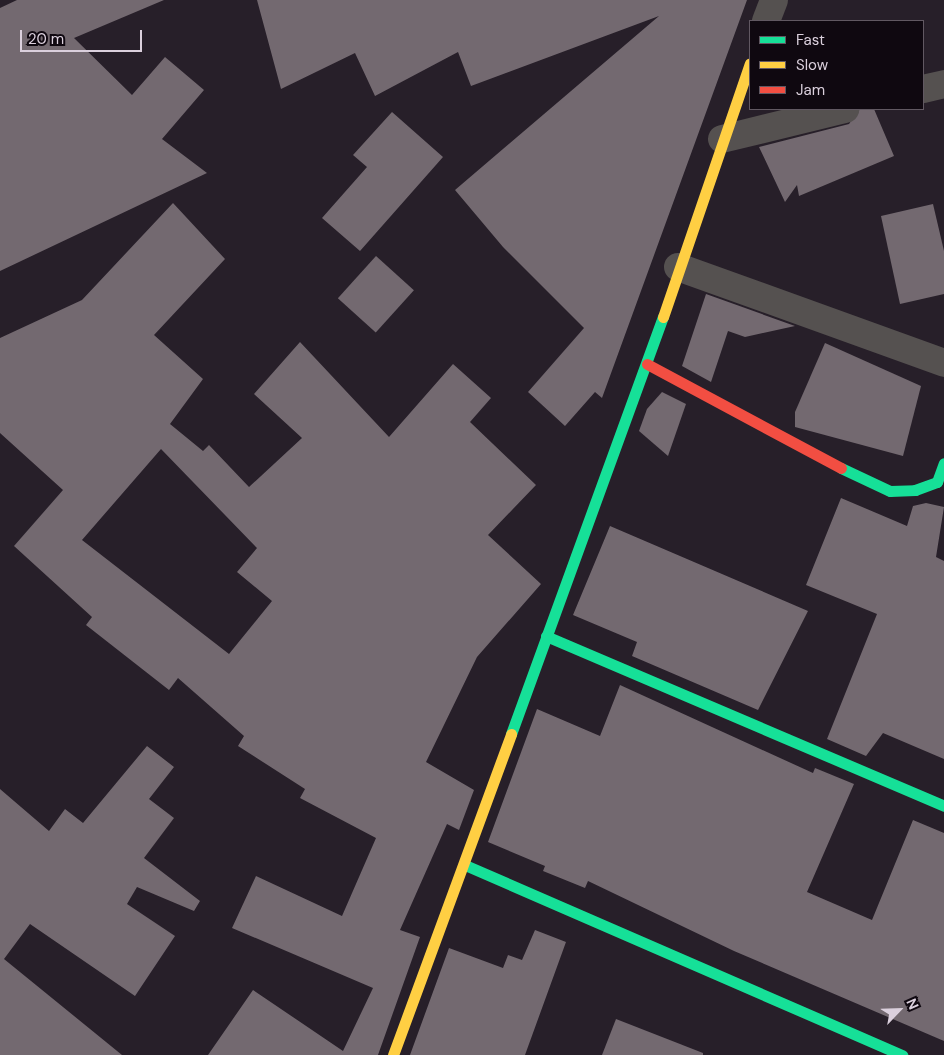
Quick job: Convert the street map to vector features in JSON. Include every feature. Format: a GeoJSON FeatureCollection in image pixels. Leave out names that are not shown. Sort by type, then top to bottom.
{"type":"FeatureCollection","features":[{"type":"Feature","properties":{"kind":"street"},"geometry":{"type":"LineString","coordinates":[[766,20],[774,0]]}},
{"type":"Feature","properties":{"kind":"street"},"geometry":{"type":"LineString","coordinates":[[393,1055],[465,865],[546,636],[646,364],[749,66]]}},
{"type":"Feature","properties":{"kind":"street"},"geometry":{"type":"LineString","coordinates":[[924,90],[944,84]]}},
{"type":"Feature","properties":{"kind":"street"},"geometry":{"type":"LineString","coordinates":[[722,140],[841,110]]}},
{"type":"Feature","properties":{"kind":"street"},"geometry":{"type":"LineString","coordinates":[[678,267],[944,362]]}},
{"type":"Feature","properties":{"kind":"street"},"geometry":{"type":"LineString","coordinates":[[646,364],[785,441],[890,490],[915,490],[937,482],[944,463]]}},
{"type":"Feature","properties":{"kind":"street"},"geometry":{"type":"LineString","coordinates":[[546,636],[944,806]]}},
{"type":"Feature","properties":{"kind":"street"},"geometry":{"type":"LineString","coordinates":[[465,865],[903,1055]]}},
{"type":"Feature","properties":{"kind":"building"},"geometry":{"type":"Polygon","coordinates":[[[17,0],[164,0],[74,38],[132,95],[165,57],[204,90],[162,139],[207,173],[0,271],[0,8],[17,0]]]}},
{"type":"Feature","properties":{"kind":"building"},"geometry":{"type":"Polygon","coordinates":[[[257,0],[747,0],[602,398],[595,392],[565,426],[528,392],[584,328],[503,247],[455,190],[659,16],[471,86],[458,52],[375,96],[355,53],[281,89],[257,0]]]}},
{"type":"Feature","properties":{"kind":"building"},"geometry":{"type":"Polygon","coordinates":[[[859,110],[874,110],[894,156],[799,196],[797,185],[785,202],[759,147],[849,124],[859,110]]]}},
{"type":"Feature","properties":{"kind":"building"},"geometry":{"type":"Polygon","coordinates":[[[392,112],[443,157],[360,251],[322,218],[367,167],[353,155],[392,112]]]}},
{"type":"Feature","properties":{"kind":"building"},"geometry":{"type":"Polygon","coordinates":[[[173,203],[225,259],[154,335],[203,379],[170,424],[203,451],[209,445],[249,487],[302,438],[254,394],[300,342],[389,437],[453,364],[491,398],[470,422],[536,485],[488,535],[541,584],[477,657],[426,762],[474,790],[459,830],[447,824],[400,930],[420,937],[378,1055],[208,1055],[253,990],[343,1051],[373,988],[232,928],[256,876],[342,916],[376,838],[300,798],[305,789],[238,746],[244,736],[178,678],[169,690],[86,625],[92,617],[14,546],[63,490],[0,433],[0,338],[82,300],[173,203]],[[161,449],[82,540],[229,654],[272,601],[237,572],[257,548],[161,449]]]}},
{"type":"Feature","properties":{"kind":"building"},"geometry":{"type":"Polygon","coordinates":[[[933,204],[944,251],[944,294],[900,304],[881,216],[933,204]]]}},
{"type":"Feature","properties":{"kind":"building"},"geometry":{"type":"Polygon","coordinates":[[[376,256],[414,290],[376,332],[338,298],[376,256]]]}},
{"type":"Feature","properties":{"kind":"building"},"geometry":{"type":"Polygon","coordinates":[[[706,294],[795,326],[745,337],[728,331],[711,382],[682,366],[706,294]]]}},
{"type":"Feature","properties":{"kind":"building"},"geometry":{"type":"Polygon","coordinates":[[[825,343],[921,386],[903,456],[795,427],[795,412],[825,343]]]}},
{"type":"Feature","properties":{"kind":"building"},"geometry":{"type":"Polygon","coordinates":[[[662,392],[686,404],[668,456],[639,431],[647,409],[662,392]]]}},
{"type":"Feature","properties":{"kind":"building"},"geometry":{"type":"Polygon","coordinates":[[[841,498],[907,526],[913,506],[926,503],[944,507],[936,557],[944,561],[944,759],[883,733],[866,756],[827,739],[877,614],[806,585],[841,498]]]}},
{"type":"Feature","properties":{"kind":"building"},"geometry":{"type":"Polygon","coordinates":[[[610,526],[808,611],[758,710],[632,656],[637,642],[573,615],[610,526]]]}},
{"type":"Feature","properties":{"kind":"building"},"geometry":{"type":"Polygon","coordinates":[[[620,685],[813,773],[815,768],[854,784],[807,892],[872,920],[913,820],[944,833],[944,1041],[734,951],[588,881],[585,888],[543,871],[545,866],[488,842],[537,709],[600,736],[620,685]]]}},
{"type":"Feature","properties":{"kind":"building"},"geometry":{"type":"Polygon","coordinates":[[[147,746],[174,767],[149,799],[174,818],[144,858],[200,901],[194,911],[137,887],[127,904],[175,936],[135,996],[30,924],[4,959],[122,1055],[0,1055],[0,789],[49,831],[65,809],[83,823],[147,746]]]}},
{"type":"Feature","properties":{"kind":"building"},"geometry":{"type":"Polygon","coordinates":[[[535,930],[566,942],[525,1055],[410,1055],[449,948],[503,968],[508,955],[522,960],[535,930]]]}},
{"type":"Feature","properties":{"kind":"building"},"geometry":{"type":"Polygon","coordinates":[[[616,1019],[703,1053],[703,1055],[602,1055],[616,1019]]]}},
{"type":"Feature","properties":{"kind":"traffic: fast"},"geometry":{"type":"LineString","coordinates":[[511,734],[663,317]]}},
{"type":"Feature","properties":{"kind":"traffic: fast"},"geometry":{"type":"LineString","coordinates":[[841,468],[890,491],[915,490],[937,482],[944,463]]}},
{"type":"Feature","properties":{"kind":"traffic: fast"},"geometry":{"type":"LineString","coordinates":[[546,636],[944,806]]}},
{"type":"Feature","properties":{"kind":"traffic: fast"},"geometry":{"type":"LineString","coordinates":[[465,865],[903,1055]]}},
{"type":"Feature","properties":{"kind":"traffic: slow"},"geometry":{"type":"LineString","coordinates":[[663,317],[749,66]]}},
{"type":"Feature","properties":{"kind":"traffic: slow"},"geometry":{"type":"LineString","coordinates":[[393,1055],[511,734]]}},
{"type":"Feature","properties":{"kind":"traffic: jam"},"geometry":{"type":"LineString","coordinates":[[647,364],[841,468]]}}]}
